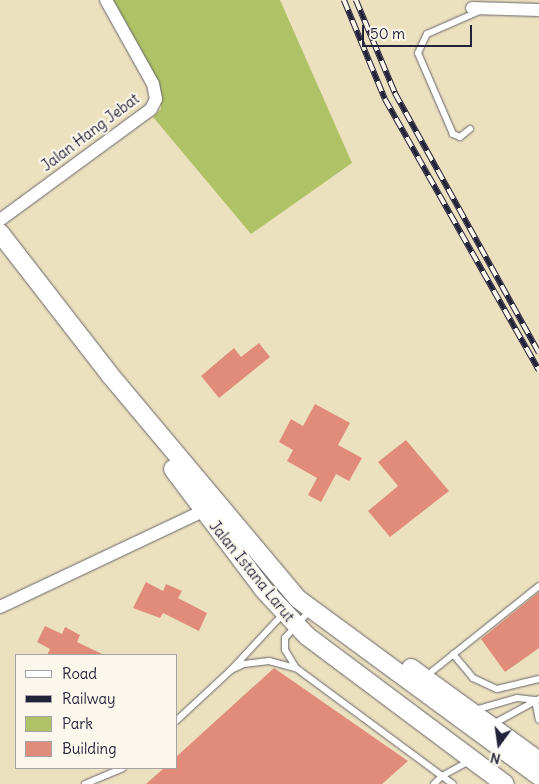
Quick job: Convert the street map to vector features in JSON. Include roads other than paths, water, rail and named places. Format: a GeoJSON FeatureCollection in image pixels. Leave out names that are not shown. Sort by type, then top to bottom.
{"type":"FeatureCollection","features":[{"type":"Feature","properties":{"kind":"main road","name":"Jalan Istana Larut"},"geometry":{"type":"LineString","coordinates":[[0,233],[110,375],[305,603],[337,625],[452,714],[539,776]]}},
{"type":"Feature","properties":{"kind":"main road","name":"Jalan Istana Larut"},"geometry":{"type":"LineString","coordinates":[[110,375],[203,511],[290,619],[471,760],[505,784]]}},
{"type":"Feature","properties":{"kind":"main road","name":"Jalan Istana Larut"},"geometry":{"type":"LineString","coordinates":[[337,625],[368,638],[539,761]]}},
{"type":"Feature","properties":{"kind":"street","name":"Jalan Hang Jebat"},"geometry":{"type":"LineString","coordinates":[[0,220],[150,109],[156,99],[153,84],[106,0]]}},
{"type":"Feature","properties":{"kind":"street"},"geometry":{"type":"LineString","coordinates":[[472,8],[539,10]]}},
{"type":"Feature","properties":{"kind":"street"},"geometry":{"type":"LineString","coordinates":[[0,607],[203,511]]}},
{"type":"Feature","properties":{"kind":"lane"},"geometry":{"type":"LineString","coordinates":[[470,129],[460,137],[453,134],[418,53],[426,34],[486,8]]}},
{"type":"Feature","properties":{"kind":"lane"},"geometry":{"type":"LineString","coordinates":[[424,678],[539,586]]}},
{"type":"Feature","properties":{"kind":"lane"},"geometry":{"type":"LineString","coordinates":[[178,719],[290,619],[305,603]]}},
{"type":"Feature","properties":{"kind":"lane"},"geometry":{"type":"LineString","coordinates":[[296,668],[285,650],[285,638],[290,619],[305,603]]}},
{"type":"Feature","properties":{"kind":"lane"},"geometry":{"type":"LineString","coordinates":[[453,654],[473,678],[497,688],[539,679]]}},
{"type":"Feature","properties":{"kind":"lane"},"geometry":{"type":"LineString","coordinates":[[231,670],[244,664],[269,661],[296,668],[453,784]]}},
{"type":"Feature","properties":{"kind":"lane"},"geometry":{"type":"LineString","coordinates":[[471,712],[517,698],[537,699]]}},
{"type":"Feature","properties":{"kind":"lane"},"geometry":{"type":"LineString","coordinates":[[537,699],[539,720]]}},
{"type":"Feature","properties":{"kind":"lane"},"geometry":{"type":"LineString","coordinates":[[489,725],[521,711],[537,699]]}},
{"type":"Feature","properties":{"kind":"lane"},"geometry":{"type":"LineString","coordinates":[[434,784],[442,776],[471,760]]}},
{"type":"Feature","properties":{"kind":"lane"},"geometry":{"type":"LineString","coordinates":[[85,784],[121,769]]}},
{"type":"Feature","properties":{"kind":"railway"},"geometry":{"type":"LineString","coordinates":[[344,0],[385,99],[539,370]]}},
{"type":"Feature","properties":{"kind":"railway"},"geometry":{"type":"LineString","coordinates":[[356,0],[395,93],[539,353]]}}]}
